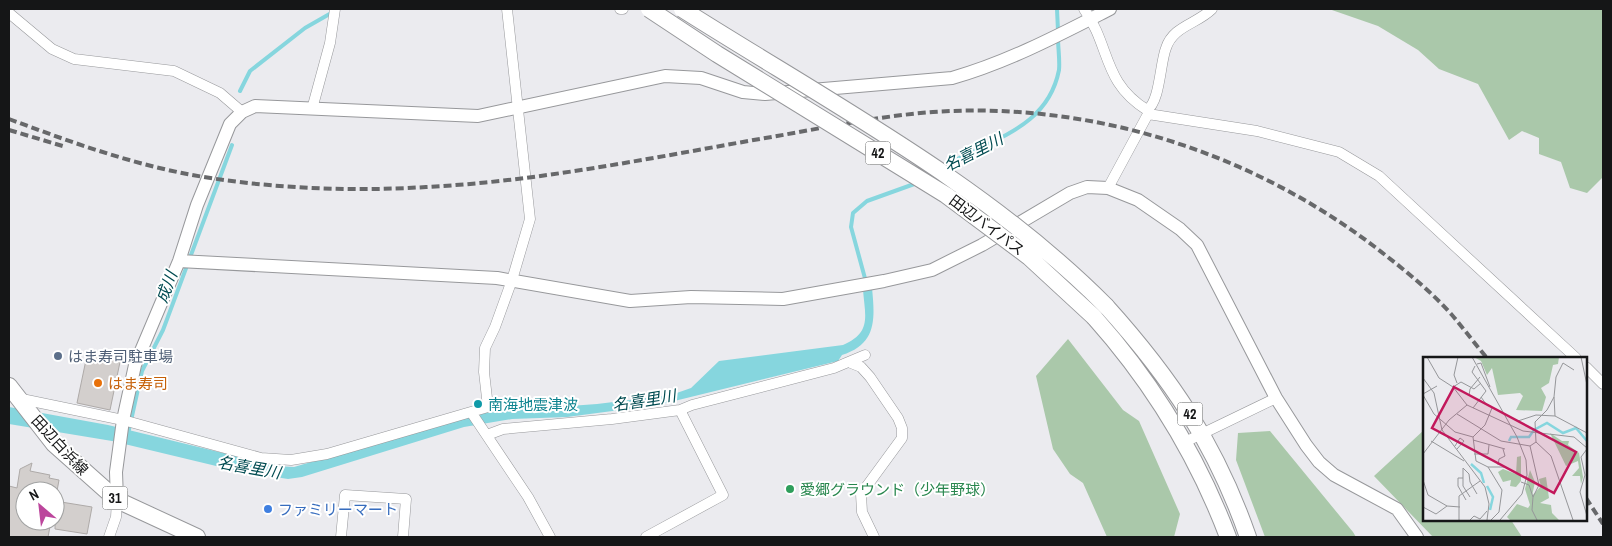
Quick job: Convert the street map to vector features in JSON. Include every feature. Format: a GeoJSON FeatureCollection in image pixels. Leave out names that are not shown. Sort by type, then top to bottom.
{"type":"FeatureCollection","features":[{"type":"Feature","properties":{"kind":"main road","name":"田辺バイパス"},"geometry":{"type":"LineString","coordinates":[[649,9],[717,54],[946,195],[1100,311],[1146,350],[1202,434],[1235,501],[1248,537]]}},
{"type":"Feature","properties":{"kind":"main road","name":"田辺バイパス"},"geometry":{"type":"LineString","coordinates":[[682,9],[928,163],[980,199],[1067,267],[1100,311],[1185,442],[1216,505],[1228,537]]}},
{"type":"Feature","properties":{"kind":"main road","name":"田辺白浜線"},"geometry":{"type":"LineString","coordinates":[[15,397],[48,437],[79,469],[117,500],[197,537]]}},
{"type":"Feature","properties":{"kind":"street"},"geometry":{"type":"LineString","coordinates":[[312,109],[330,43],[334,9]]}},
{"type":"Feature","properties":{"kind":"street"},"geometry":{"type":"LineString","coordinates":[[15,397],[123,420],[261,458],[291,460],[327,454],[488,407],[484,372],[484,348],[495,326],[512,280],[530,219],[507,9]]}},
{"type":"Feature","properties":{"kind":"street"},"geometry":{"type":"LineString","coordinates":[[108,537],[116,517],[118,454],[135,365],[179,261],[217,154],[230,124],[242,112],[255,106],[478,116],[665,76],[701,78],[743,92],[765,94],[952,78],[982,69],[1042,44],[1069,30],[1088,14],[1110,9]]}},
{"type":"Feature","properties":{"kind":"street"},"geometry":{"type":"LineString","coordinates":[[1108,188],[1151,108],[1157,92],[1167,45],[1176,32],[1212,9]]}},
{"type":"Feature","properties":{"kind":"street"},"geometry":{"type":"LineString","coordinates":[[9,13],[52,49],[74,59],[174,70],[220,93],[242,112]]}},
{"type":"Feature","properties":{"kind":"street"},"geometry":{"type":"LineString","coordinates":[[1088,14],[1122,90],[1148,112],[1257,131],[1339,152],[1379,176],[1575,357]]}},
{"type":"Feature","properties":{"kind":"street"},"geometry":{"type":"LineString","coordinates":[[179,261],[512,280],[630,301],[691,296],[784,299],[880,282],[932,270],[982,245],[1070,193],[1087,187],[1108,188],[1138,200],[1180,228],[1197,245],[1276,398],[1319,462],[1334,475],[1397,509],[1417,537]]}},
{"type":"Feature","properties":{"kind":"street"},"geometry":{"type":"LineString","coordinates":[[485,433],[503,428],[612,419],[680,410],[692,405],[850,363],[865,355]]}},
{"type":"Feature","properties":{"kind":"street"},"geometry":{"type":"LineString","coordinates":[[850,363],[861,367],[870,377],[898,418],[902,428],[902,438],[861,494],[862,512],[874,537]]}},
{"type":"Feature","properties":{"kind":"street"},"geometry":{"type":"LineString","coordinates":[[1587,368],[1603,384]]}},
{"type":"Feature","properties":{"kind":"street"},"geometry":{"type":"LineString","coordinates":[[1185,442],[1276,398]]}},
{"type":"Feature","properties":{"kind":"street"},"geometry":{"type":"LineString","coordinates":[[646,537],[723,495],[680,410]]}},
{"type":"Feature","properties":{"kind":"street"},"geometry":{"type":"LineString","coordinates":[[472,413],[528,497],[550,537]]}},
{"type":"Feature","properties":{"kind":"street"},"geometry":{"type":"LineString","coordinates":[[340,537],[345,495],[406,499],[403,537]]}},
{"type":"Feature","properties":{"kind":"green space"},"geometry":{"type":"Polygon","coordinates":[[[1329,9],[1603,9],[1603,177],[1587,193],[1570,188],[1561,162],[1539,154],[1539,138],[1522,131],[1509,140],[1478,84],[1439,69],[1418,50],[1378,26],[1329,9]]]}},
{"type":"Feature","properties":{"kind":"green space"},"geometry":{"type":"Polygon","coordinates":[[[1068,339],[1123,410],[1139,421],[1180,514],[1174,537],[1107,537],[1083,483],[1070,474],[1053,449],[1036,376],[1068,339]]]}},
{"type":"Feature","properties":{"kind":"green space"},"geometry":{"type":"Polygon","coordinates":[[[1270,431],[1356,537],[1265,537],[1236,460],[1238,433],[1270,431]]]}},
{"type":"Feature","properties":{"kind":"green space"},"geometry":{"type":"Polygon","coordinates":[[[1423,431],[1423,521],[1512,521],[1522,537],[1433,537],[1374,476],[1423,431]]]}},
{"type":"Feature","properties":{"kind":"water"},"geometry":{"type":"Polygon","coordinates":[[[872,288],[874,310],[868,337],[862,344],[842,355],[838,361],[658,405],[567,417],[512,419],[464,427],[302,477],[288,479],[237,471],[112,441],[9,424],[9,407],[108,425],[276,466],[294,467],[468,416],[489,412],[597,404],[671,395],[691,388],[719,361],[843,345],[859,335],[863,329],[865,316],[863,290],[872,288]]]}},
{"type":"Feature","properties":{"kind":"building","name":"はま寿司"},"geometry":{"type":"Polygon","coordinates":[[[87,355],[120,362],[110,410],[77,403],[87,355]]]}},
{"type":"Feature","properties":{"kind":"building"},"geometry":{"type":"Polygon","coordinates":[[[32,463],[30,471],[50,475],[49,478],[59,481],[18,481],[20,469],[32,463]]]}},
{"type":"Feature","properties":{"kind":"building"},"geometry":{"type":"Polygon","coordinates":[[[9,486],[15,488],[15,531],[49,531],[48,537],[9,537],[9,486]]]}},
{"type":"Feature","properties":{"kind":"building"},"geometry":{"type":"Polygon","coordinates":[[[65,503],[92,507],[87,534],[65,531],[65,503]]]}},
{"type":"Feature","properties":{"kind":"waterway","name":"名喜里川"},"geometry":{"type":"LineString","coordinates":[[1057,9],[1058,31]]}},
{"type":"Feature","properties":{"kind":"waterway","name":"成川"},"geometry":{"type":"LineString","coordinates":[[240,91],[250,71],[305,28],[333,12]]}},
{"type":"Feature","properties":{"kind":"waterway","name":"名喜里川"},"geometry":{"type":"LineString","coordinates":[[942,168],[1013,131],[1029,120],[1042,107],[1052,91],[1059,70],[1058,38]]}},
{"type":"Feature","properties":{"kind":"waterway","name":"成川"},"geometry":{"type":"LineString","coordinates":[[128,434],[142,371],[163,330],[232,145]]}},
{"type":"Feature","properties":{"kind":"waterway","name":"名喜里川"},"geometry":{"type":"LineString","coordinates":[[866,282],[851,227],[853,213],[867,201],[917,183]]}},
{"type":"Feature","properties":{"kind":"railway"},"geometry":{"type":"LineString","coordinates":[[9,119],[116,156],[182,173],[241,182],[304,188],[366,189],[470,184],[558,174],[893,116],[933,112],[992,111],[1051,115],[1109,125],[1166,140],[1222,160],[1275,184],[1327,213],[1405,271],[1443,306],[1486,357]]}},
{"type":"Feature","properties":{"kind":"railway"},"geometry":{"type":"LineString","coordinates":[[9,130],[66,147]]}},
{"type":"Feature","properties":{"kind":"railway"},"geometry":{"type":"LineString","coordinates":[[1587,500],[1603,524]]}},
{"type":"Feature","properties":{"kind":"place","name":"はま寿司駐車場"},"geometry":{"type":"Point","coordinates":[58,356]}},
{"type":"Feature","properties":{"kind":"place","name":"はま寿司"},"geometry":{"type":"Point","coordinates":[98,383]}},
{"type":"Feature","properties":{"kind":"place","name":"南海地震津波"},"geometry":{"type":"Point","coordinates":[478,404]}},
{"type":"Feature","properties":{"kind":"place","name":"愛郷グラウンド（少年野球）"},"geometry":{"type":"Point","coordinates":[790,489]}},
{"type":"Feature","properties":{"kind":"place","name":"ファミリーマート"},"geometry":{"type":"Point","coordinates":[268,509]}}]}
